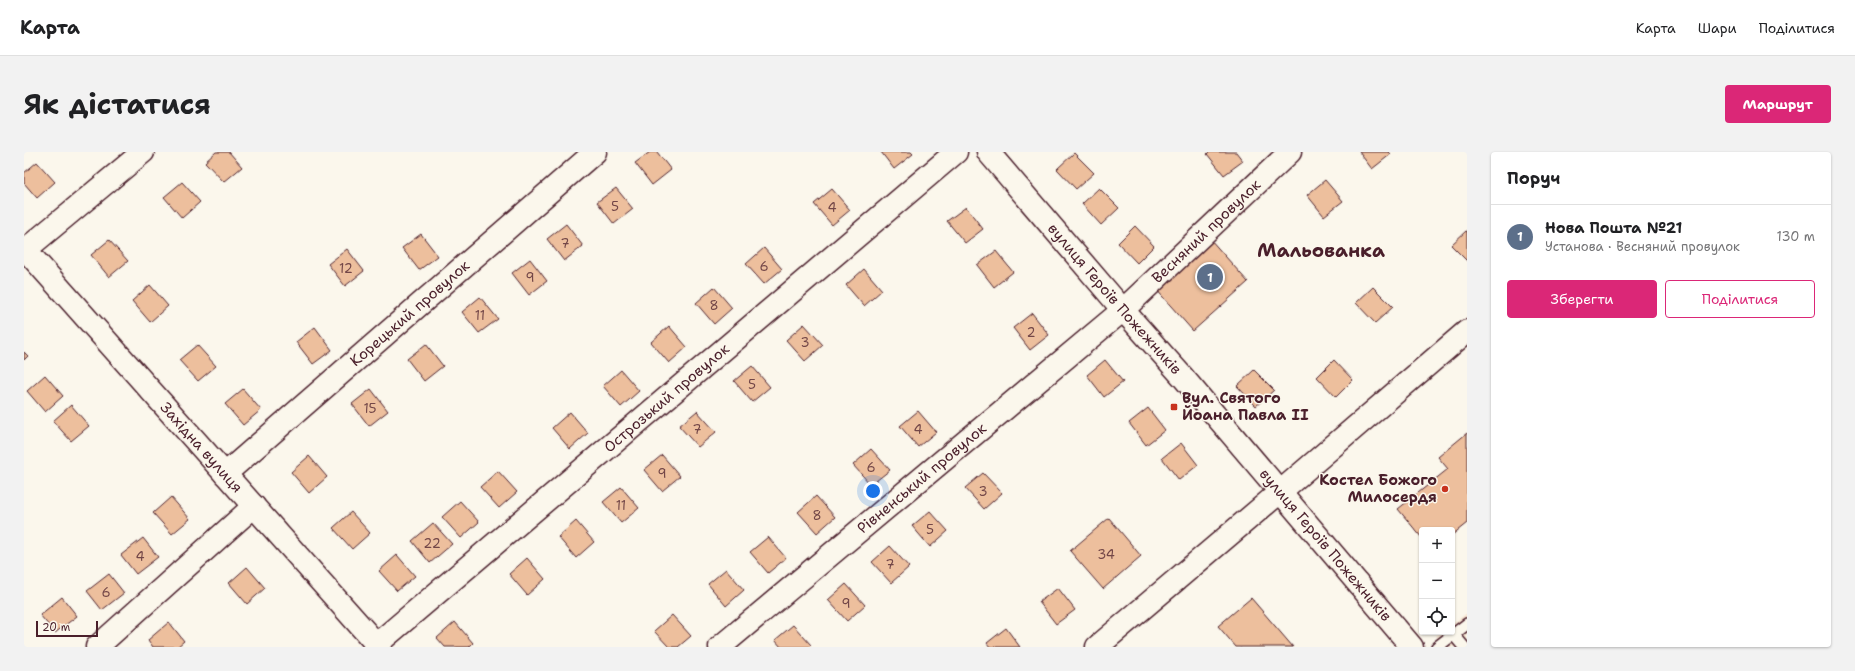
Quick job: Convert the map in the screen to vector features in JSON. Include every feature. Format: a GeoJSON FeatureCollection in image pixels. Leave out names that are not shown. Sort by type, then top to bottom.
{"type":"FeatureCollection","features":[{"type":"Feature","properties":{"kind":"street"},"geometry":{"type":"LineString","coordinates":[[24,249],[143,152]]}},
{"type":"Feature","properties":{"kind":"street","name":"Корецький провулок"},"geometry":{"type":"LineString","coordinates":[[225,474],[595,152]]}},
{"type":"Feature","properties":{"kind":"street","name":"Острозький провулок"},"geometry":{"type":"LineString","coordinates":[[378,646],[956,152]]}},
{"type":"Feature","properties":{"kind":"street","name":"вулиця Героїв Пожежників"},"geometry":{"type":"LineString","coordinates":[[988,152],[1281,491],[1412,647]]}},
{"type":"Feature","properties":{"kind":"street","name":"Весняний провулок"},"geometry":{"type":"LineString","coordinates":[[1123,310],[1290,152]]}},
{"type":"Feature","properties":{"kind":"street","name":"Західна вулиця"},"geometry":{"type":"LineString","coordinates":[[24,249],[378,646]]}},
{"type":"Feature","properties":{"kind":"street","name":"Рівненський провулок"},"geometry":{"type":"LineString","coordinates":[[720,647],[1123,310]]}},
{"type":"Feature","properties":{"kind":"street"},"geometry":{"type":"LineString","coordinates":[[1097,647],[1467,331]]}},
{"type":"Feature","properties":{"kind":"street"},"geometry":{"type":"LineString","coordinates":[[97,647],[254,506]]}},
{"type":"Feature","properties":{"kind":"lane"},"geometry":{"type":"LineString","coordinates":[[1455,633],[1467,624]]}},
{"type":"Feature","properties":{"kind":"lane"},"geometry":{"type":"LineString","coordinates":[[1437,647],[1452,635]]}},
{"type":"Feature","properties":{"kind":"lane"},"geometry":{"type":"LineString","coordinates":[[1454,635],[1464,647]]}},
{"type":"Feature","properties":{"kind":"shaded area"},"geometry":{"type":"Polygon","coordinates":[[[1467,613],[1467,647],[1445,647],[1436,636],[1455,635],[1455,622],[1467,613]]]}},
{"type":"Feature","properties":{"kind":"building"},"geometry":{"type":"Polygon","coordinates":[[[216,152],[229,152],[242,167],[224,182],[205,162],[216,152]]]}},
{"type":"Feature","properties":{"kind":"building"},"geometry":{"type":"Polygon","coordinates":[[[650,152],[657,152],[671,170],[652,185],[635,163],[650,152]]]}},
{"type":"Feature","properties":{"kind":"building"},"geometry":{"type":"Polygon","coordinates":[[[881,152],[911,152],[913,154],[894,169],[881,152]]]}},
{"type":"Feature","properties":{"kind":"building"},"geometry":{"type":"Polygon","coordinates":[[[1209,152],[1236,152],[1243,161],[1224,175],[1207,154],[1209,152]]]}},
{"type":"Feature","properties":{"kind":"building"},"geometry":{"type":"Polygon","coordinates":[[[1359,152],[1389,152],[1391,154],[1372,169],[1359,152]]]}},
{"type":"Feature","properties":{"kind":"building"},"geometry":{"type":"Polygon","coordinates":[[[1074,153],[1094,173],[1076,189],[1057,169],[1074,153]]]}},
{"type":"Feature","properties":{"kind":"building"},"geometry":{"type":"Polygon","coordinates":[[[37,162],[55,182],[37,198],[24,183],[24,173],[37,162]]]}},
{"type":"Feature","properties":{"kind":"building"},"geometry":{"type":"Polygon","coordinates":[[[1325,180],[1343,201],[1324,216],[1307,195],[1325,180]]]}},
{"type":"Feature","properties":{"kind":"building"},"geometry":{"type":"Polygon","coordinates":[[[182,182],[200,202],[182,218],[164,197],[182,182]]]}},
{"type":"Feature","properties":{"kind":"building"},"geometry":{"type":"Polygon","coordinates":[[[616,188],[633,209],[614,224],[597,202],[616,188]]]}},
{"type":"Feature","properties":{"kind":"building"},"geometry":{"type":"Polygon","coordinates":[[[1099,188],[1119,208],[1101,225],[1082,204],[1099,188]]]}},
{"type":"Feature","properties":{"kind":"building"},"geometry":{"type":"Polygon","coordinates":[[[832,189],[850,210],[832,225],[814,204],[832,189]]]}},
{"type":"Feature","properties":{"kind":"building"},"geometry":{"type":"Polygon","coordinates":[[[966,207],[983,229],[965,243],[947,221],[966,207]]]}},
{"type":"Feature","properties":{"kind":"building"},"geometry":{"type":"Polygon","coordinates":[[[566,224],[583,246],[564,261],[547,239],[566,224]]]}},
{"type":"Feature","properties":{"kind":"building"},"geometry":{"type":"Polygon","coordinates":[[[1135,226],[1154,246],[1137,263],[1118,243],[1135,226]]]}},
{"type":"Feature","properties":{"kind":"building"},"geometry":{"type":"Polygon","coordinates":[[[1467,230],[1467,261],[1451,245],[1467,230]]]}},
{"type":"Feature","properties":{"kind":"building"},"geometry":{"type":"Polygon","coordinates":[[[421,234],[438,256],[419,270],[402,248],[421,234]]]}},
{"type":"Feature","properties":{"kind":"building"},"geometry":{"type":"Polygon","coordinates":[[[1210,239],[1248,282],[1193,331],[1155,288],[1210,239]]]}},
{"type":"Feature","properties":{"kind":"building"},"geometry":{"type":"Polygon","coordinates":[[[109,240],[128,261],[109,277],[91,255],[109,240]]]}},
{"type":"Feature","properties":{"kind":"building"},"geometry":{"type":"Polygon","coordinates":[[[764,248],[782,269],[764,284],[746,264],[764,248]]]}},
{"type":"Feature","properties":{"kind":"building"},"geometry":{"type":"Polygon","coordinates":[[[347,249],[364,271],[345,286],[328,264],[347,249]]]}},
{"type":"Feature","properties":{"kind":"building"},"geometry":{"type":"Polygon","coordinates":[[[996,251],[1013,272],[994,287],[977,265],[996,251]]]}},
{"type":"Feature","properties":{"kind":"building"},"geometry":{"type":"Polygon","coordinates":[[[530,259],[547,281],[529,295],[512,273],[530,259]]]}},
{"type":"Feature","properties":{"kind":"building"},"geometry":{"type":"Polygon","coordinates":[[[864,269],[882,290],[864,306],[846,285],[864,269]]]}},
{"type":"Feature","properties":{"kind":"building"},"geometry":{"type":"Polygon","coordinates":[[[150,285],[168,306],[150,322],[132,301],[150,285]]]}},
{"type":"Feature","properties":{"kind":"building"},"geometry":{"type":"Polygon","coordinates":[[[714,287],[732,308],[714,324],[696,303],[714,287]]]}},
{"type":"Feature","properties":{"kind":"building"},"geometry":{"type":"Polygon","coordinates":[[[1373,287],[1393,307],[1375,323],[1356,303],[1373,287]]]}},
{"type":"Feature","properties":{"kind":"building"},"geometry":{"type":"Polygon","coordinates":[[[480,297],[498,319],[479,333],[462,312],[480,297]]]}},
{"type":"Feature","properties":{"kind":"building"},"geometry":{"type":"Polygon","coordinates":[[[1032,313],[1049,335],[1030,350],[1013,328],[1032,313]]]}},
{"type":"Feature","properties":{"kind":"building"},"geometry":{"type":"Polygon","coordinates":[[[804,324],[823,345],[805,361],[786,340],[804,324]]]}},
{"type":"Feature","properties":{"kind":"building"},"geometry":{"type":"Polygon","coordinates":[[[669,326],[687,347],[669,363],[651,342],[669,326]]]}},
{"type":"Feature","properties":{"kind":"building"},"geometry":{"type":"Polygon","coordinates":[[[315,327],[332,350],[313,364],[296,342],[315,327]]]}},
{"type":"Feature","properties":{"kind":"building"},"geometry":{"type":"Polygon","coordinates":[[[426,344],[443,366],[424,381],[407,359],[426,344]]]}},
{"type":"Feature","properties":{"kind":"building"},"geometry":{"type":"Polygon","coordinates":[[[197,345],[216,366],[198,381],[179,360],[197,345]]]}},
{"type":"Feature","properties":{"kind":"building"},"geometry":{"type":"Polygon","coordinates":[[[24,352],[28,356],[24,360],[24,352]]]}},
{"type":"Feature","properties":{"kind":"building"},"geometry":{"type":"Polygon","coordinates":[[[1105,360],[1123,382],[1104,397],[1087,375],[1105,360]]]}},
{"type":"Feature","properties":{"kind":"building"},"geometry":{"type":"Polygon","coordinates":[[[1334,360],[1353,380],[1336,397],[1317,377],[1334,360]]]}},
{"type":"Feature","properties":{"kind":"building"},"geometry":{"type":"Polygon","coordinates":[[[752,366],[770,387],[752,402],[734,381],[752,366]]]}},
{"type":"Feature","properties":{"kind":"building"},"geometry":{"type":"Polygon","coordinates":[[[621,370],[639,391],[621,407],[603,386],[621,370]]]}},
{"type":"Feature","properties":{"kind":"building"},"geometry":{"type":"Polygon","coordinates":[[[1254,370],[1274,390],[1256,406],[1237,386],[1254,370]]]}},
{"type":"Feature","properties":{"kind":"building"},"geometry":{"type":"Polygon","coordinates":[[[45,375],[63,396],[45,412],[27,391],[45,375]]]}},
{"type":"Feature","properties":{"kind":"building"},"geometry":{"type":"Polygon","coordinates":[[[243,389],[261,410],[243,425],[225,404],[243,389]]]}},
{"type":"Feature","properties":{"kind":"building"},"geometry":{"type":"Polygon","coordinates":[[[371,389],[388,411],[369,426],[352,404],[371,389]]]}},
{"type":"Feature","properties":{"kind":"building"},"geometry":{"type":"Polygon","coordinates":[[[71,405],[89,426],[71,441],[53,421],[71,405]]]}},
{"type":"Feature","properties":{"kind":"building"},"geometry":{"type":"Polygon","coordinates":[[[1148,408],[1165,430],[1146,445],[1129,423],[1148,408]]]}},
{"type":"Feature","properties":{"kind":"building"},"geometry":{"type":"Polygon","coordinates":[[[697,411],[716,432],[698,447],[679,426],[697,411]]]}},
{"type":"Feature","properties":{"kind":"building"},"geometry":{"type":"Polygon","coordinates":[[[918,411],[936,432],[918,447],[900,426],[918,411]]]}},
{"type":"Feature","properties":{"kind":"building"},"geometry":{"type":"Polygon","coordinates":[[[570,412],[588,433],[570,449],[552,428],[570,412]]]}},
{"type":"Feature","properties":{"kind":"building","name":"Костел Божого Милосердя"},"geometry":{"type":"Polygon","coordinates":[[[1467,433],[1467,523],[1455,533],[1455,527],[1419,527],[1419,534],[1398,509],[1448,469],[1438,457],[1467,433]]]}},
{"type":"Feature","properties":{"kind":"building"},"geometry":{"type":"Polygon","coordinates":[[[1181,443],[1198,465],[1179,480],[1162,458],[1181,443]]]}},
{"type":"Feature","properties":{"kind":"building"},"geometry":{"type":"Polygon","coordinates":[[[871,449],[890,470],[871,485],[853,465],[871,449]]]}},
{"type":"Feature","properties":{"kind":"building"},"geometry":{"type":"Polygon","coordinates":[[[662,455],[680,476],[662,491],[644,470],[662,455]]]}},
{"type":"Feature","properties":{"kind":"building"},"geometry":{"type":"Polygon","coordinates":[[[309,456],[327,477],[309,493],[291,472],[309,456]]]}},
{"type":"Feature","properties":{"kind":"building"},"geometry":{"type":"Polygon","coordinates":[[[498,471],[517,492],[499,508],[480,487],[498,471]]]}},
{"type":"Feature","properties":{"kind":"building"},"geometry":{"type":"Polygon","coordinates":[[[983,473],[1002,493],[984,509],[965,488],[983,473]]]}},
{"type":"Feature","properties":{"kind":"building"},"geometry":{"type":"Polygon","coordinates":[[[621,487],[639,508],[621,523],[603,502],[621,487]]]}},
{"type":"Feature","properties":{"kind":"building"},"geometry":{"type":"Polygon","coordinates":[[[816,496],[835,517],[817,533],[798,512],[816,496]]]}},
{"type":"Feature","properties":{"kind":"building"},"geometry":{"type":"Polygon","coordinates":[[[171,497],[190,519],[172,534],[153,513],[171,497]]]}},
{"type":"Feature","properties":{"kind":"building"},"geometry":{"type":"Polygon","coordinates":[[[460,501],[479,522],[461,538],[442,517],[460,501]]]}},
{"type":"Feature","properties":{"kind":"building"},"geometry":{"type":"Polygon","coordinates":[[[930,511],[948,531],[930,547],[912,526],[930,511]]]}},
{"type":"Feature","properties":{"kind":"building"},"geometry":{"type":"Polygon","coordinates":[[[351,512],[370,533],[352,549],[333,528],[351,512]]]}},
{"type":"Feature","properties":{"kind":"building"},"geometry":{"type":"Polygon","coordinates":[[[1109,518],[1141,556],[1103,589],[1070,551],[1109,518]]]}},
{"type":"Feature","properties":{"kind":"building"},"geometry":{"type":"Polygon","coordinates":[[[576,521],[594,542],[576,558],[558,537],[576,521]]]}},
{"type":"Feature","properties":{"kind":"building"},"geometry":{"type":"Polygon","coordinates":[[[433,523],[452,544],[430,563],[412,541],[433,523]]]}},
{"type":"Feature","properties":{"kind":"building"},"geometry":{"type":"Polygon","coordinates":[[[768,537],[786,558],[768,573],[750,552],[768,537]]]}},
{"type":"Feature","properties":{"kind":"building"},"geometry":{"type":"Polygon","coordinates":[[[143,538],[158,557],[136,574],[121,555],[143,538]]]}},
{"type":"Feature","properties":{"kind":"building"},"geometry":{"type":"Polygon","coordinates":[[[890,546],[909,567],[891,583],[872,562],[890,546]]]}},
{"type":"Feature","properties":{"kind":"building"},"geometry":{"type":"Polygon","coordinates":[[[397,555],[415,576],[397,591],[379,571],[397,555]]]}},
{"type":"Feature","properties":{"kind":"building"},"geometry":{"type":"Polygon","coordinates":[[[527,558],[545,579],[527,595],[509,574],[527,558]]]}},
{"type":"Feature","properties":{"kind":"building"},"geometry":{"type":"Polygon","coordinates":[[[247,567],[265,588],[247,604],[229,583],[247,567]]]}},
{"type":"Feature","properties":{"kind":"building"},"geometry":{"type":"Polygon","coordinates":[[[726,569],[744,590],[726,606],[708,584],[726,569]]]}},
{"type":"Feature","properties":{"kind":"building"},"geometry":{"type":"Polygon","coordinates":[[[109,574],[124,593],[102,610],[87,591],[109,574]]]}},
{"type":"Feature","properties":{"kind":"building"},"geometry":{"type":"Polygon","coordinates":[[[846,584],[865,605],[847,621],[828,600],[846,584]]]}},
{"type":"Feature","properties":{"kind":"building"},"geometry":{"type":"Polygon","coordinates":[[[1058,588],[1075,610],[1056,624],[1039,602],[1058,588]]]}},
{"type":"Feature","properties":{"kind":"building"},"geometry":{"type":"Polygon","coordinates":[[[62,597],[77,616],[55,633],[40,615],[62,597]]]}},
{"type":"Feature","properties":{"kind":"building"},"geometry":{"type":"Polygon","coordinates":[[[1251,598],[1293,647],[1236,647],[1218,626],[1251,598]]]}},
{"type":"Feature","properties":{"kind":"building"},"geometry":{"type":"Polygon","coordinates":[[[672,615],[691,636],[678,647],[669,647],[654,631],[672,615]]]}},
{"type":"Feature","properties":{"kind":"building"},"geometry":{"type":"Polygon","coordinates":[[[169,622],[184,641],[177,647],[153,647],[148,640],[169,622]]]}},
{"type":"Feature","properties":{"kind":"building"},"geometry":{"type":"Polygon","coordinates":[[[455,622],[473,643],[469,647],[445,647],[437,638],[455,622]]]}},
{"type":"Feature","properties":{"kind":"building"},"geometry":{"type":"Polygon","coordinates":[[[793,625],[811,645],[809,647],[781,647],[775,640],[793,625]]]}},
{"type":"Feature","properties":{"kind":"building"},"geometry":{"type":"Polygon","coordinates":[[[1006,628],[1020,647],[990,647],[987,643],[1006,628]]]}},
{"type":"Feature","properties":{"kind":"place","name":"Нова Пошта №21"},"geometry":{"type":"Point","coordinates":[1210,277]}},
{"type":"Feature","properties":{"kind":"place","name":"Вул. Святого Йоана Павла ІІ"},"geometry":{"type":"Point","coordinates":[1174,407]}},
{"type":"Feature","properties":{"kind":"place","name":"Костел Божого Милосердя"},"geometry":{"type":"Point","coordinates":[1445,489]}},
{"type":"Feature","properties":{"kind":"district","name":"Мальованка"},"geometry":{"type":"Point","coordinates":[1321,250]}}]}
